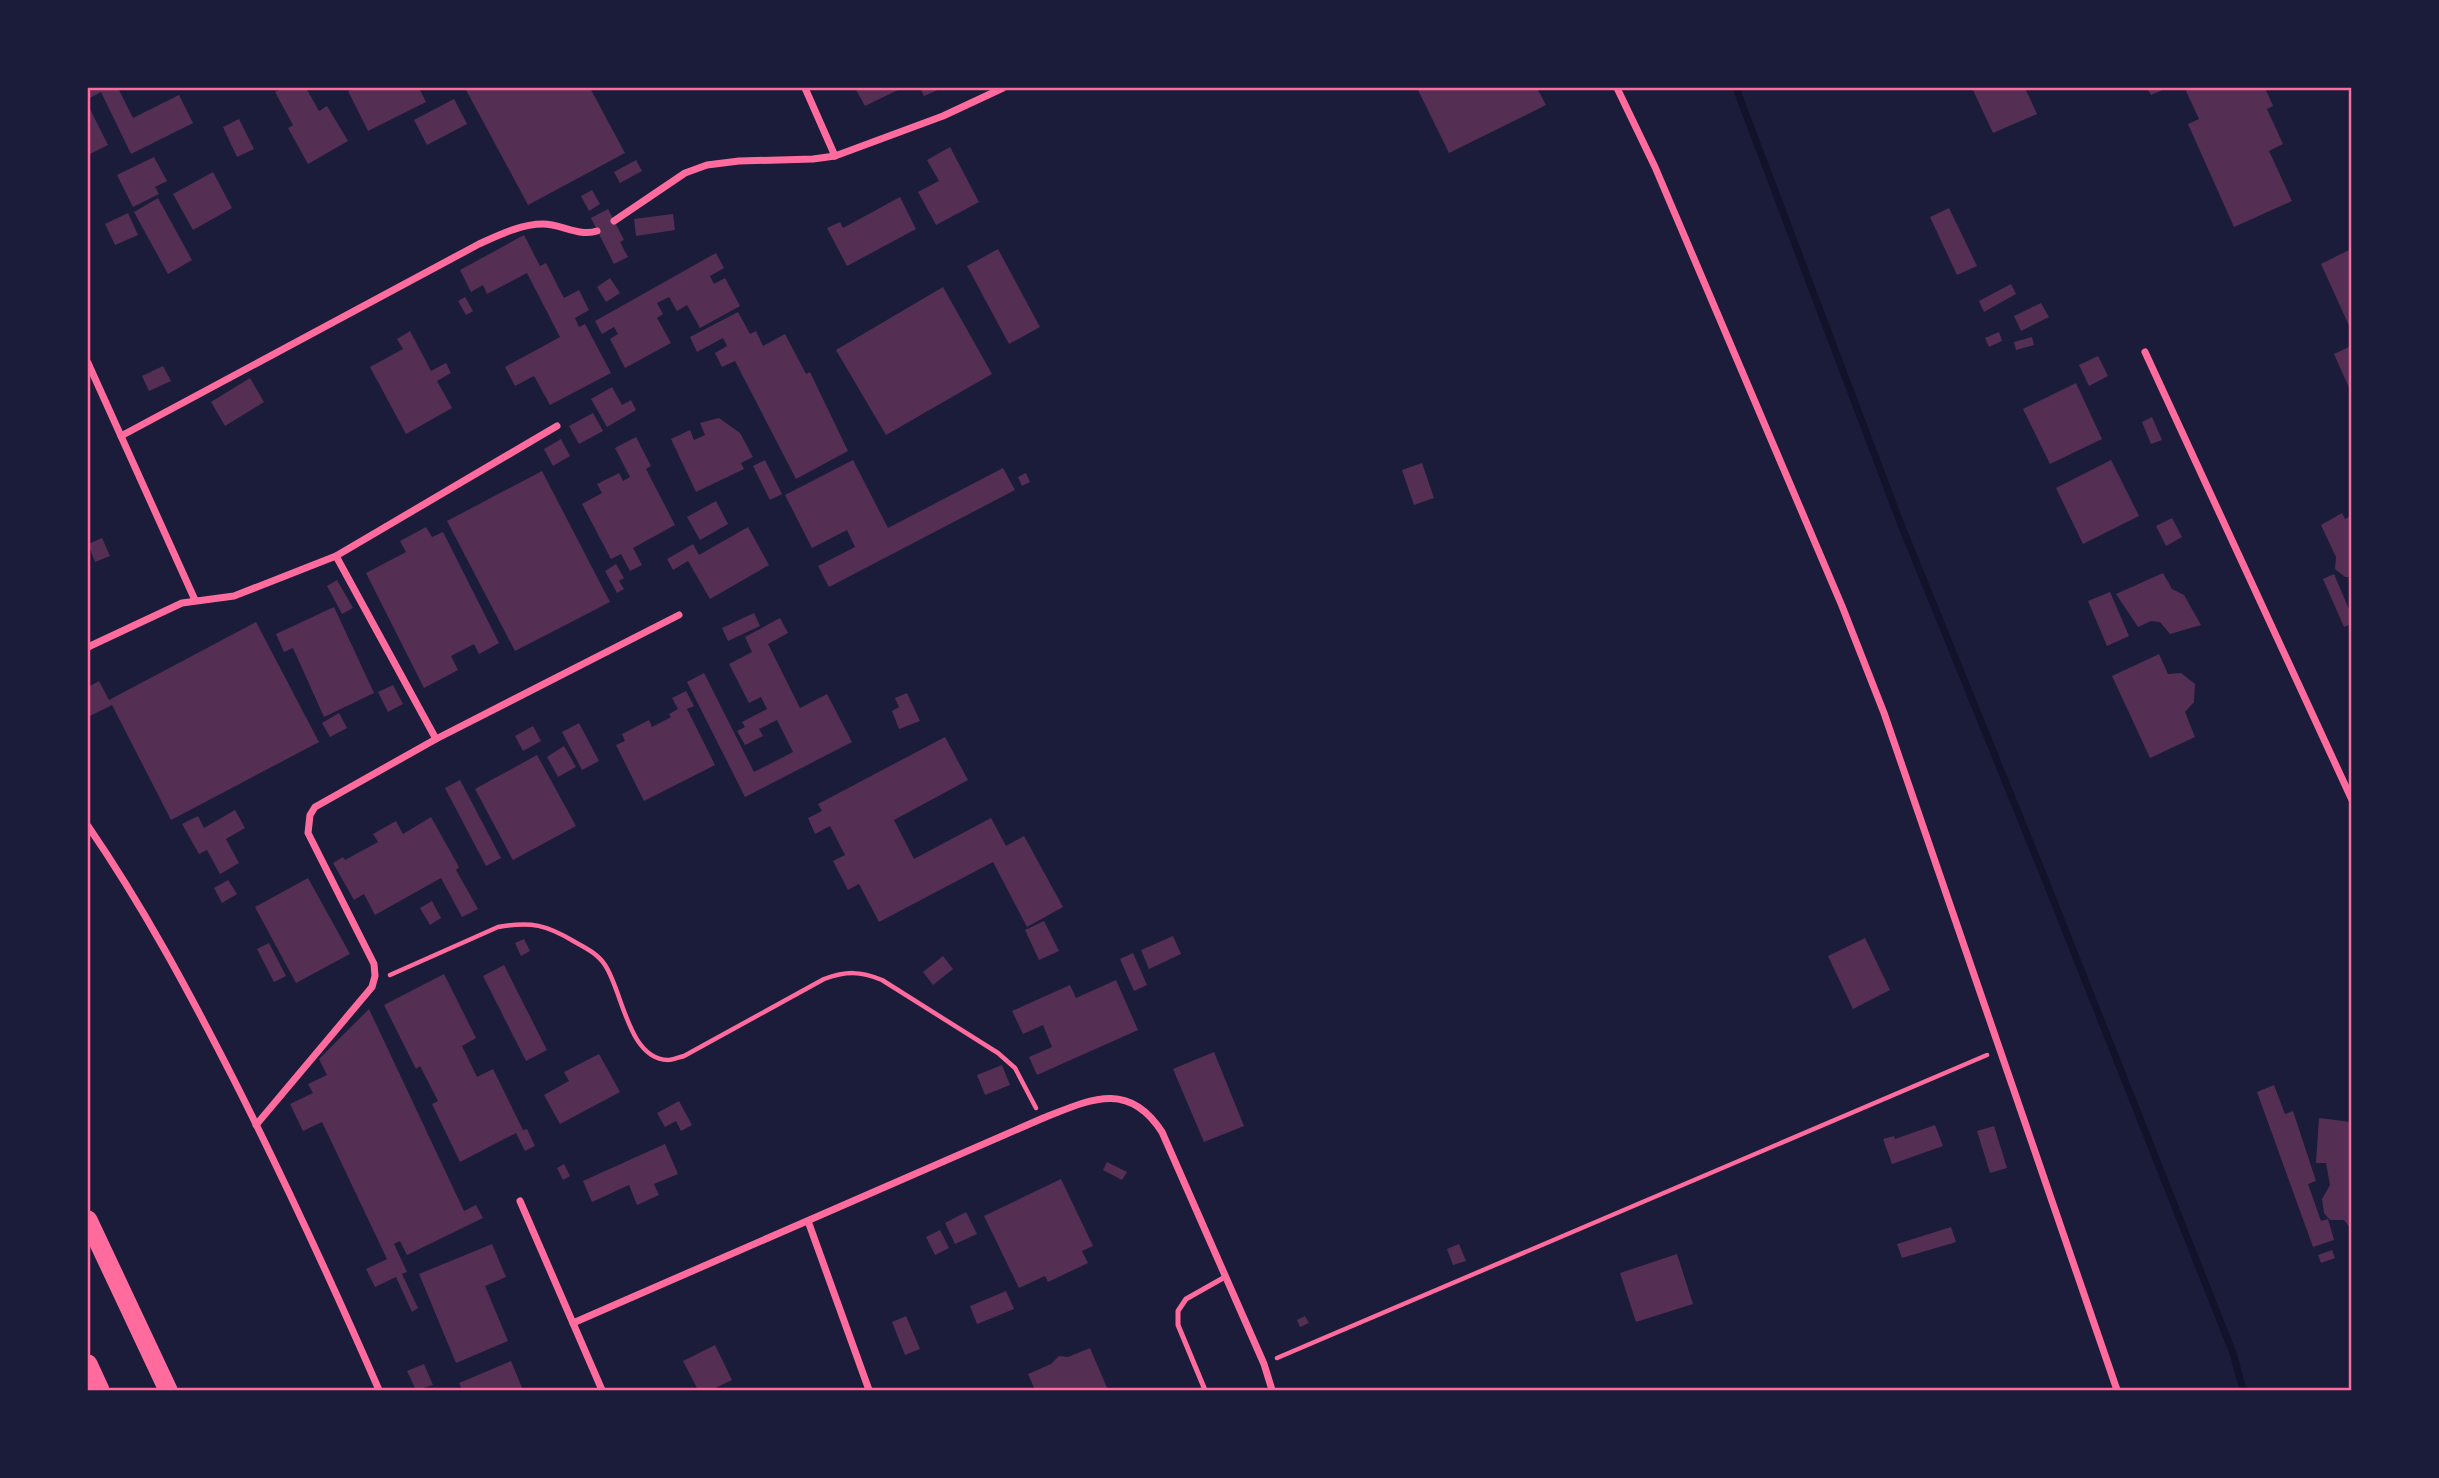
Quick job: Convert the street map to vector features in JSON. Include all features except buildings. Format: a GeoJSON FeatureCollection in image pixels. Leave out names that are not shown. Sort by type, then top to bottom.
{"type":"FeatureCollection","features":[{"type":"Feature","properties":{"kind":"highway"},"geometry":{"type":"LineString","coordinates":[[88,1220],[168,1391]]}},
{"type":"Feature","properties":{"kind":"highway"},"geometry":{"type":"LineString","coordinates":[[88,1364],[100,1391]]}},
{"type":"Feature","properties":{"kind":"street"},"geometry":{"type":"LineString","coordinates":[[805,88],[835,156]]}},
{"type":"Feature","properties":{"kind":"street"},"geometry":{"type":"LineString","coordinates":[[614,221],[685,173],[707,165],[835,156],[943,116],[1003,88]]}},
{"type":"Feature","properties":{"kind":"street"},"geometry":{"type":"LineString","coordinates":[[1617,88],[1655,166],[1842,606],[1884,713],[2116,1391]]}},
{"type":"Feature","properties":{"kind":"street"},"geometry":{"type":"LineString","coordinates":[[121,436],[502,233],[541,224],[559,225],[586,233],[597,231]]}},
{"type":"Feature","properties":{"kind":"street"},"geometry":{"type":"LineString","coordinates":[[2145,352],[2351,800]]}},
{"type":"Feature","properties":{"kind":"street"},"geometry":{"type":"LineString","coordinates":[[88,363],[195,600]]}},
{"type":"Feature","properties":{"kind":"street"},"geometry":{"type":"LineString","coordinates":[[88,647],[182,603],[234,596],[336,556],[557,426]]}},
{"type":"Feature","properties":{"kind":"street"},"geometry":{"type":"LineString","coordinates":[[336,556],[436,740]]}},
{"type":"Feature","properties":{"kind":"street"},"geometry":{"type":"LineString","coordinates":[[256,1125],[364,997],[375,976],[374,964],[311,841],[307,824],[315,807],[436,740],[680,615]]}},
{"type":"Feature","properties":{"kind":"street"},"geometry":{"type":"LineString","coordinates":[[88,826],[161,943],[256,1125],[325,1266],[379,1391]]}},
{"type":"Feature","properties":{"kind":"street"},"geometry":{"type":"LineString","coordinates":[[573,1323],[1041,1119],[1097,1098],[1113,1098],[1142,1108],[1162,1132],[1264,1364],[1272,1391]]}},
{"type":"Feature","properties":{"kind":"street"},"geometry":{"type":"LineString","coordinates":[[520,1200],[602,1391]]}},
{"type":"Feature","properties":{"kind":"street"},"geometry":{"type":"LineString","coordinates":[[808,1221],[869,1391]]}},
{"type":"Feature","properties":{"kind":"lane"},"geometry":{"type":"LineString","coordinates":[[1205,1391],[1178,1325],[1178,1311],[1186,1299],[1226,1277]]}},
{"type":"Feature","properties":{"kind":"path"},"geometry":{"type":"LineString","coordinates":[[373,982],[498,927],[525,924],[552,929],[593,952],[605,964],[639,1046],[652,1056],[668,1060],[684,1056],[824,979],[843,972],[863,973],[882,980],[1006,1060],[1014,1068],[1041,1119]]}},
{"type":"Feature","properties":{"kind":"path"},"geometry":{"type":"LineString","coordinates":[[1264,1364],[2001,1049]]}},
{"type":"Feature","properties":{"kind":"waterway"},"geometry":{"type":"LineString","coordinates":[[1736,88],[1900,522],[2233,1353],[2243,1390]]}}]}
